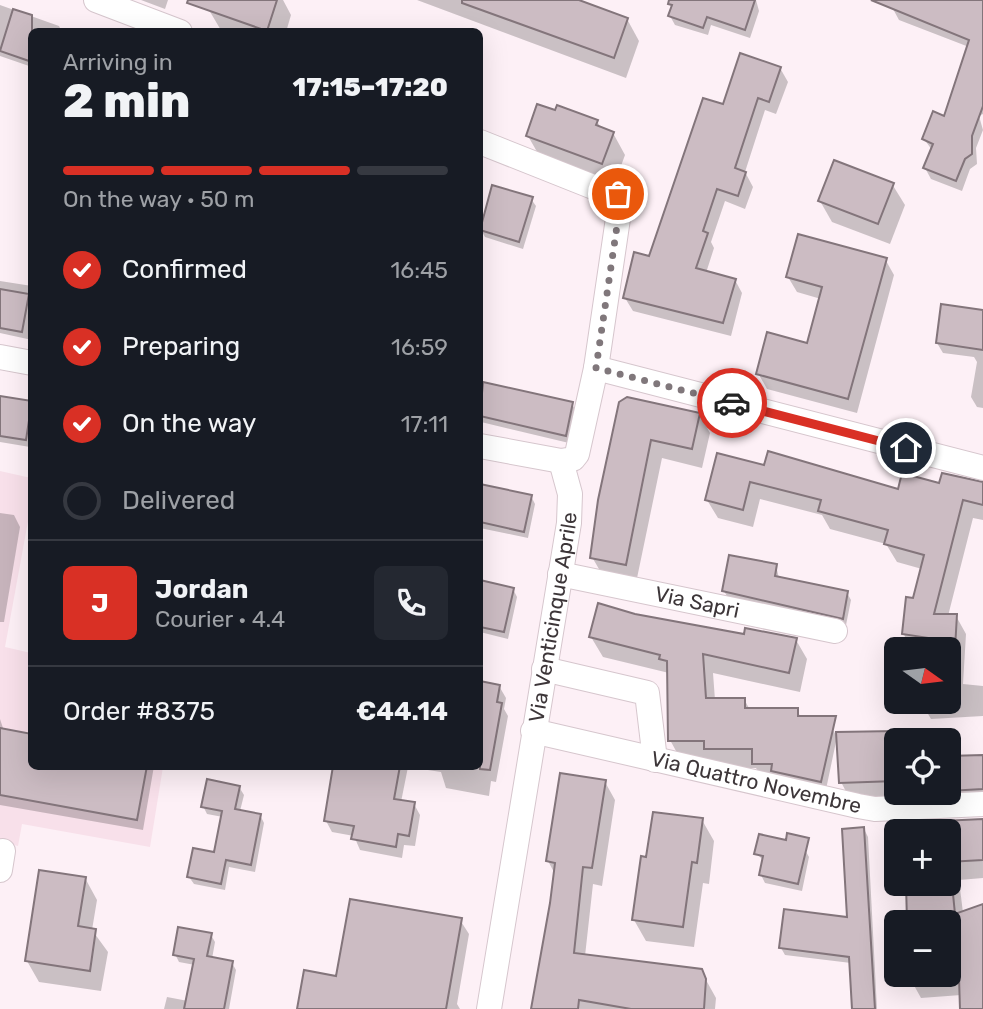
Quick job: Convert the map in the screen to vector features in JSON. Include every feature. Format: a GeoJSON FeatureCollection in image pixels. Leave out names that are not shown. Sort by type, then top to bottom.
{"type":"FeatureCollection","features":[{"type":"Feature","properties":{"kind":"street"},"geometry":{"type":"LineString","coordinates":[[96,0],[167,28]]}},
{"type":"Feature","properties":{"kind":"street"},"geometry":{"type":"LineString","coordinates":[[483,143],[621,196],[596,368],[579,449],[573,458],[561,461],[483,447]]}},
{"type":"Feature","properties":{"kind":"street"},"geometry":{"type":"LineString","coordinates":[[0,356],[28,362]]}},
{"type":"Feature","properties":{"kind":"street"},"geometry":{"type":"LineString","coordinates":[[596,368],[983,468]]}},
{"type":"Feature","properties":{"kind":"street","name":"Via Venticinque Aprile"},"geometry":{"type":"LineString","coordinates":[[489,1009],[560,575],[570,494],[561,461]]}},
{"type":"Feature","properties":{"kind":"street","name":"Via Sapri"},"geometry":{"type":"LineString","coordinates":[[560,575],[835,631]]}},
{"type":"Feature","properties":{"kind":"street"},"geometry":{"type":"LineString","coordinates":[[544,669],[647,693],[655,760]]}},
{"type":"Feature","properties":{"kind":"street","name":"Via Quattro Novembre"},"geometry":{"type":"LineString","coordinates":[[533,731],[875,809],[983,804]]}},
{"type":"Feature","properties":{"kind":"shaded area"},"geometry":{"type":"Polygon","coordinates":[[[0,471],[28,477],[28,521],[5,647],[28,652],[28,770],[163,770],[150,847],[22,824],[18,846],[0,842],[0,471]]]}},
{"type":"Feature","properties":{"kind":"building"},"geometry":{"type":"Polygon","coordinates":[[[188,0],[277,0],[268,28],[258,28],[187,3],[188,0]]]}},
{"type":"Feature","properties":{"kind":"building"},"geometry":{"type":"Polygon","coordinates":[[[462,0],[579,0],[628,18],[614,58],[462,3],[462,0]]]}},
{"type":"Feature","properties":{"kind":"building"},"geometry":{"type":"Polygon","coordinates":[[[669,0],[755,0],[745,30],[707,17],[703,28],[668,16],[672,5],[668,4],[669,0]]]}},
{"type":"Feature","properties":{"kind":"building"},"geometry":{"type":"Polygon","coordinates":[[[871,0],[983,0],[983,106],[972,136],[972,154],[965,159],[956,181],[923,168],[933,144],[922,139],[933,111],[944,116],[969,40],[871,0]]]}},
{"type":"Feature","properties":{"kind":"building"},"geometry":{"type":"Polygon","coordinates":[[[13,9],[32,15],[32,28],[28,28],[28,61],[0,51],[13,9]]]}},
{"type":"Feature","properties":{"kind":"building"},"geometry":{"type":"Polygon","coordinates":[[[740,53],[781,67],[769,102],[758,98],[735,168],[746,172],[738,196],[717,189],[703,231],[708,233],[696,268],[736,279],[723,323],[623,298],[634,252],[649,256],[703,98],[723,104],[740,53]]]}},
{"type":"Feature","properties":{"kind":"building"},"geometry":{"type":"Polygon","coordinates":[[[537,104],[555,110],[557,105],[598,120],[596,125],[614,132],[602,164],[526,136],[537,104]]]}},
{"type":"Feature","properties":{"kind":"building"},"geometry":{"type":"Polygon","coordinates":[[[834,160],[894,183],[878,224],[818,201],[834,160]]]}},
{"type":"Feature","properties":{"kind":"building"},"geometry":{"type":"Polygon","coordinates":[[[492,185],[533,197],[519,242],[483,231],[483,219],[492,185]]]}},
{"type":"Feature","properties":{"kind":"building"},"geometry":{"type":"Polygon","coordinates":[[[798,234],[887,258],[848,399],[756,374],[767,332],[807,343],[822,287],[786,277],[798,234]]]}},
{"type":"Feature","properties":{"kind":"building"},"geometry":{"type":"Polygon","coordinates":[[[0,289],[28,294],[22,332],[0,328],[0,289]]]}},
{"type":"Feature","properties":{"kind":"building"},"geometry":{"type":"Polygon","coordinates":[[[941,304],[983,310],[983,350],[936,343],[941,304]]]}},
{"type":"Feature","properties":{"kind":"building"},"geometry":{"type":"Polygon","coordinates":[[[483,382],[573,402],[566,436],[483,417],[483,382]]]}},
{"type":"Feature","properties":{"kind":"building"},"geometry":{"type":"Polygon","coordinates":[[[0,396],[28,400],[26,440],[0,436],[0,396]]]}},
{"type":"Feature","properties":{"kind":"building"},"geometry":{"type":"Polygon","coordinates":[[[627,397],[700,413],[692,449],[651,440],[626,565],[590,558],[598,500],[619,402],[627,397]]]}},
{"type":"Feature","properties":{"kind":"building"},"geometry":{"type":"Polygon","coordinates":[[[768,451],[898,489],[902,473],[939,483],[942,473],[983,482],[983,505],[963,500],[934,614],[957,614],[956,637],[902,634],[906,597],[913,598],[924,555],[884,544],[888,530],[818,511],[821,500],[750,482],[743,510],[705,500],[717,453],[764,465],[768,451]]]}},
{"type":"Feature","properties":{"kind":"building"},"geometry":{"type":"Polygon","coordinates":[[[483,485],[532,495],[524,532],[483,523],[483,485]]]}},
{"type":"Feature","properties":{"kind":"building"},"geometry":{"type":"Polygon","coordinates":[[[729,555],[777,564],[775,576],[848,591],[843,619],[722,591],[729,555]]]}},
{"type":"Feature","properties":{"kind":"building"},"geometry":{"type":"Polygon","coordinates":[[[483,581],[514,588],[504,632],[483,628],[483,581]]]}},
{"type":"Feature","properties":{"kind":"building"},"geometry":{"type":"Polygon","coordinates":[[[598,603],[635,614],[744,634],[745,628],[797,638],[789,673],[703,654],[706,698],[745,698],[745,708],[798,708],[798,716],[836,716],[821,782],[771,771],[772,764],[752,764],[752,749],[704,749],[704,741],[668,741],[667,661],[659,659],[660,655],[589,637],[598,603]]]}},
{"type":"Feature","properties":{"kind":"building"},"geometry":{"type":"Polygon","coordinates":[[[483,682],[500,685],[497,702],[502,703],[490,770],[483,769],[483,682]]]}},
{"type":"Feature","properties":{"kind":"building"},"geometry":{"type":"Polygon","coordinates":[[[0,728],[28,733],[28,770],[146,770],[137,820],[0,795],[0,728]]]}},
{"type":"Feature","properties":{"kind":"building"},"geometry":{"type":"Polygon","coordinates":[[[884,731],[884,781],[839,783],[836,732],[884,731]]]}},
{"type":"Feature","properties":{"kind":"building"},"geometry":{"type":"Polygon","coordinates":[[[983,755],[983,789],[961,790],[961,756],[983,755]]]}},
{"type":"Feature","properties":{"kind":"building"},"geometry":{"type":"Polygon","coordinates":[[[332,770],[399,770],[394,799],[415,802],[409,836],[398,834],[396,847],[351,839],[354,826],[324,821],[332,770]]]}},
{"type":"Feature","properties":{"kind":"building"},"geometry":{"type":"Polygon","coordinates":[[[560,773],[606,780],[592,868],[583,867],[574,953],[702,969],[706,979],[704,1009],[631,1009],[579,1000],[578,1009],[531,1009],[555,863],[546,861],[560,773]]]}},
{"type":"Feature","properties":{"kind":"building"},"geometry":{"type":"Polygon","coordinates":[[[207,779],[240,786],[235,809],[261,814],[251,865],[226,860],[221,884],[187,877],[193,848],[214,852],[222,811],[201,807],[207,779]]]}},
{"type":"Feature","properties":{"kind":"building"},"geometry":{"type":"Polygon","coordinates":[[[653,812],[703,818],[697,863],[692,862],[683,927],[632,920],[641,856],[646,857],[653,812]]]}},
{"type":"Feature","properties":{"kind":"building"},"geometry":{"type":"Polygon","coordinates":[[[983,819],[983,860],[961,861],[961,820],[983,819]]]}},
{"type":"Feature","properties":{"kind":"building"},"geometry":{"type":"Polygon","coordinates":[[[864,827],[875,1009],[852,1009],[849,957],[779,948],[784,909],[847,917],[842,829],[864,827]]]}},
{"type":"Feature","properties":{"kind":"building"},"geometry":{"type":"Polygon","coordinates":[[[787,833],[809,838],[798,884],[759,875],[763,856],[754,854],[759,834],[786,840],[787,833]]]}},
{"type":"Feature","properties":{"kind":"building"},"geometry":{"type":"Polygon","coordinates":[[[39,870],[86,877],[78,926],[96,929],[90,971],[25,961],[39,870]]]}},
{"type":"Feature","properties":{"kind":"building"},"geometry":{"type":"Polygon","coordinates":[[[906,896],[953,896],[955,910],[907,910],[906,896]]]}},
{"type":"Feature","properties":{"kind":"building"},"geometry":{"type":"Polygon","coordinates":[[[350,899],[462,918],[446,1009],[297,1009],[304,970],[336,976],[350,899]]]}},
{"type":"Feature","properties":{"kind":"building"},"geometry":{"type":"Polygon","coordinates":[[[983,904],[983,1009],[960,1009],[961,912],[983,904]]]}},
{"type":"Feature","properties":{"kind":"building"},"geometry":{"type":"Polygon","coordinates":[[[178,927],[212,933],[207,956],[233,961],[224,1009],[184,1009],[194,959],[173,955],[178,927]]]}},
{"type":"Feature","properties":{"kind":"way so far"},"geometry":{"type":"LineString","coordinates":[[618,194],[621,199],[596,368],[732,403]]}},
{"type":"Feature","properties":{"kind":"route"},"geometry":{"type":"LineString","coordinates":[[732,403],[906,448]]}}]}
